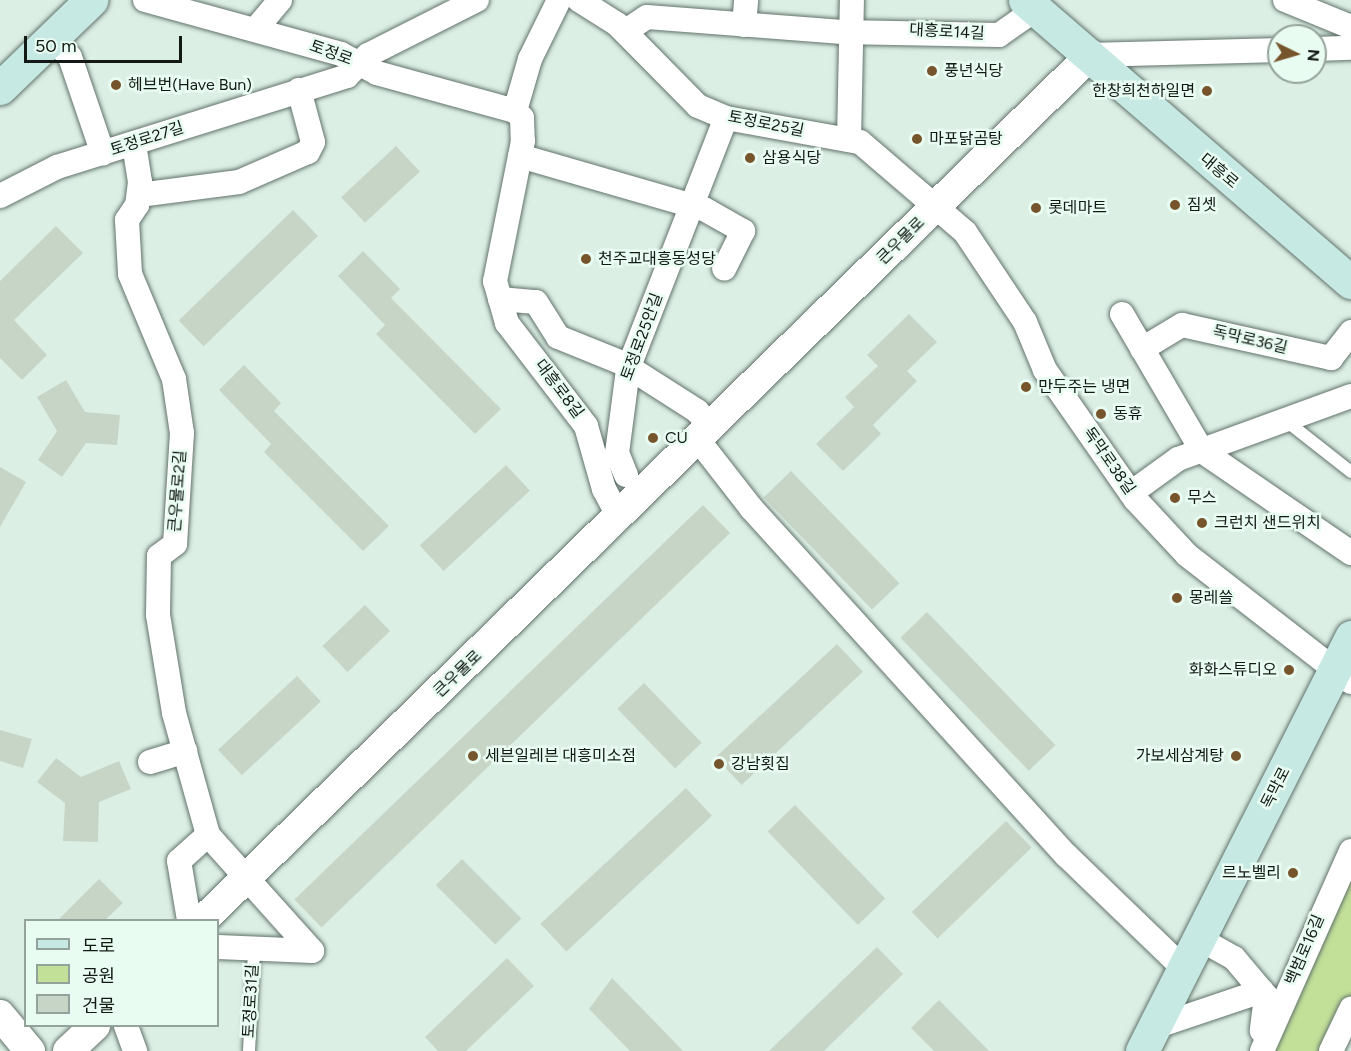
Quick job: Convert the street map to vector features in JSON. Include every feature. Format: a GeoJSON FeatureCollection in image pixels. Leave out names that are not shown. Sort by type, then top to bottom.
{"type":"FeatureCollection","features":[{"type":"Feature","properties":{"kind":"main road"},"geometry":{"type":"LineString","coordinates":[[0,88],[91,0]]}},
{"type":"Feature","properties":{"kind":"main road","name":"대흥로"},"geometry":{"type":"LineString","coordinates":[[1038,3],[1091,55],[1351,282]]}},
{"type":"Feature","properties":{"kind":"main road","name":"독막로"},"geometry":{"type":"LineString","coordinates":[[1148,1039],[1198,938],[1343,676],[1351,637]]}},
{"type":"Feature","properties":{"kind":"street","name":"토정로"},"geometry":{"type":"LineString","coordinates":[[145,0],[255,30],[515,111]]}},
{"type":"Feature","properties":{"kind":"street"},"geometry":{"type":"LineString","coordinates":[[255,30],[280,0]]}},
{"type":"Feature","properties":{"kind":"street","name":"토정로27길"},"geometry":{"type":"LineString","coordinates":[[0,196],[57,167],[347,76],[359,63],[477,0]]}},
{"type":"Feature","properties":{"kind":"street","name":"대흥로8길"},"geometry":{"type":"LineString","coordinates":[[559,0],[530,59],[515,111],[522,118],[520,156],[495,281],[507,322],[586,426],[604,489],[619,517]]}},
{"type":"Feature","properties":{"kind":"street","name":"토정로25길"},"geometry":{"type":"LineString","coordinates":[[579,0],[636,18],[698,106],[726,118],[860,142],[934,208]]}},
{"type":"Feature","properties":{"kind":"street"},"geometry":{"type":"LineString","coordinates":[[744,25],[746,0]]}},
{"type":"Feature","properties":{"kind":"street"},"geometry":{"type":"LineString","coordinates":[[849,140],[852,0]]}},
{"type":"Feature","properties":{"kind":"street"},"geometry":{"type":"LineString","coordinates":[[1284,0],[1351,27]]}},
{"type":"Feature","properties":{"kind":"street","name":"대흥로14길"},"geometry":{"type":"LineString","coordinates":[[636,18],[850,30],[999,35],[1038,3]]}},
{"type":"Feature","properties":{"kind":"street"},"geometry":{"type":"LineString","coordinates":[[52,38],[70,57],[103,154]]}},
{"type":"Feature","properties":{"kind":"street"},"geometry":{"type":"LineString","coordinates":[[1327,49],[1351,48]]}},
{"type":"Feature","properties":{"kind":"street"},"geometry":{"type":"LineString","coordinates":[[1091,55],[1267,50]]}},
{"type":"Feature","properties":{"kind":"street","name":"큰우물로"},"geometry":{"type":"LineString","coordinates":[[205,919],[706,434],[1091,55]]}},
{"type":"Feature","properties":{"kind":"street"},"geometry":{"type":"LineString","coordinates":[[139,195],[239,182],[308,152],[313,142],[298,90]]}},
{"type":"Feature","properties":{"kind":"street","name":"토정로25안길"},"geometry":{"type":"LineString","coordinates":[[626,475],[617,453],[628,369],[726,118]]}},
{"type":"Feature","properties":{"kind":"street","name":"큰우물로2길"},"geometry":{"type":"LineString","coordinates":[[134,144],[139,195],[127,220],[130,274],[174,379],[182,433],[175,544],[159,556],[158,615],[185,751],[208,835]]}},
{"type":"Feature","properties":{"kind":"street"},"geometry":{"type":"LineString","coordinates":[[520,156],[693,203],[743,231],[724,269]]}},
{"type":"Feature","properties":{"kind":"street","name":"독막로38길"},"geometry":{"type":"LineString","coordinates":[[934,208],[965,232],[1025,322],[1045,370],[1131,493],[1187,555],[1343,676]]}},
{"type":"Feature","properties":{"kind":"street","name":"대흥로8길"},"geometry":{"type":"LineString","coordinates":[[500,300],[536,302],[558,337],[628,369]]}},
{"type":"Feature","properties":{"kind":"street"},"geometry":{"type":"LineString","coordinates":[[1122,314],[1202,451],[1351,553]]}},
{"type":"Feature","properties":{"kind":"street","name":"독막로36길"},"geometry":{"type":"LineString","coordinates":[[1142,350],[1182,325],[1331,358],[1351,332]]}},
{"type":"Feature","properties":{"kind":"street"},"geometry":{"type":"LineString","coordinates":[[628,369],[697,411],[706,434],[752,509],[1066,855],[1183,968]]}},
{"type":"Feature","properties":{"kind":"street"},"geometry":{"type":"LineString","coordinates":[[1131,493],[1178,459],[1351,396]]}},
{"type":"Feature","properties":{"kind":"street"},"geometry":{"type":"LineString","coordinates":[[150,762],[185,751]]}},
{"type":"Feature","properties":{"kind":"street"},"geometry":{"type":"LineString","coordinates":[[189,919],[179,861],[208,835],[250,875],[312,951],[254,951],[219,947]]}},
{"type":"Feature","properties":{"kind":"street","name":"백범로16길"},"geometry":{"type":"LineString","coordinates":[[1261,1051],[1351,850]]}},
{"type":"Feature","properties":{"kind":"street"},"geometry":{"type":"LineString","coordinates":[[1198,938],[1234,958],[1266,996],[1261,1051]]}},
{"type":"Feature","properties":{"kind":"street","name":"독막로"},"geometry":{"type":"LineString","coordinates":[[1148,1039],[1262,991]]}},
{"type":"Feature","properties":{"kind":"street"},"geometry":{"type":"LineString","coordinates":[[1331,1051],[1351,1009]]}},
{"type":"Feature","properties":{"kind":"street"},"geometry":{"type":"LineString","coordinates":[[0,1016],[30,1051]]}},
{"type":"Feature","properties":{"kind":"street"},"geometry":{"type":"LineString","coordinates":[[68,1051],[93,1027]]}},
{"type":"Feature","properties":{"kind":"street"},"geometry":{"type":"LineString","coordinates":[[126,1027],[135,1051]]}},
{"type":"Feature","properties":{"kind":"lane"},"geometry":{"type":"LineString","coordinates":[[1285,420],[1351,472]]}},
{"type":"Feature","properties":{"kind":"lane","name":"토정로31길"},"geometry":{"type":"LineString","coordinates":[[249,1051],[254,951]]}},
{"type":"Feature","properties":{"kind":"green space"},"geometry":{"type":"Polygon","coordinates":[[[1351,867],[1351,1036],[1344,1051],[1265,1051],[1351,867]]]}},
{"type":"Feature","properties":{"kind":"building"},"geometry":{"type":"Polygon","coordinates":[[[396,146],[420,172],[365,223],[341,197],[396,146]]]}},
{"type":"Feature","properties":{"kind":"building"},"geometry":{"type":"Polygon","coordinates":[[[293,210],[318,236],[204,346],[179,320],[293,210]]]}},
{"type":"Feature","properties":{"kind":"building"},"geometry":{"type":"Polygon","coordinates":[[[56,226],[83,253],[14,320],[47,355],[22,380],[0,358],[0,281],[56,226]]]}},
{"type":"Feature","properties":{"kind":"building"},"geometry":{"type":"Polygon","coordinates":[[[363,251],[400,289],[391,298],[501,409],[475,434],[376,334],[385,325],[338,276],[363,251]]]}},
{"type":"Feature","properties":{"kind":"building"},"geometry":{"type":"Polygon","coordinates":[[[909,314],[937,342],[907,371],[917,381],[873,425],[881,434],[843,471],[816,444],[854,407],[845,397],[878,366],[867,355],[909,314]]]}},
{"type":"Feature","properties":{"kind":"building"},"geometry":{"type":"Polygon","coordinates":[[[244,365],[281,403],[274,411],[389,526],[363,551],[264,452],[271,444],[219,390],[244,365]]]}},
{"type":"Feature","properties":{"kind":"building"},"geometry":{"type":"Polygon","coordinates":[[[66,380],[85,412],[120,415],[117,445],[86,443],[62,477],[38,460],[57,431],[37,397],[66,380]]]}},
{"type":"Feature","properties":{"kind":"building"},"geometry":{"type":"Polygon","coordinates":[[[506,465],[530,491],[444,571],[420,545],[506,465]]]}},
{"type":"Feature","properties":{"kind":"building"},"geometry":{"type":"Polygon","coordinates":[[[0,467],[26,482],[0,527],[0,467]]]}},
{"type":"Feature","properties":{"kind":"building"},"geometry":{"type":"Polygon","coordinates":[[[791,471],[899,583],[872,610],[764,497],[791,471]]]}},
{"type":"Feature","properties":{"kind":"building"},"geometry":{"type":"Polygon","coordinates":[[[703,505],[730,533],[322,928],[294,900],[703,505]]]}},
{"type":"Feature","properties":{"kind":"building"},"geometry":{"type":"Polygon","coordinates":[[[365,605],[390,631],[348,672],[323,646],[365,605]]]}},
{"type":"Feature","properties":{"kind":"building"},"geometry":{"type":"Polygon","coordinates":[[[927,612],[1056,745],[1029,771],[900,638],[927,612]]]}},
{"type":"Feature","properties":{"kind":"building"},"geometry":{"type":"Polygon","coordinates":[[[837,644],[863,672],[742,785],[716,757],[837,644]]]}},
{"type":"Feature","properties":{"kind":"building"},"geometry":{"type":"Polygon","coordinates":[[[297,676],[321,702],[242,775],[218,750],[297,676]]]}},
{"type":"Feature","properties":{"kind":"building"},"geometry":{"type":"Polygon","coordinates":[[[644,683],[702,743],[675,768],[617,709],[644,683]]]}},
{"type":"Feature","properties":{"kind":"building"},"geometry":{"type":"Polygon","coordinates":[[[0,730],[32,739],[23,768],[0,761],[0,730]]]}},
{"type":"Feature","properties":{"kind":"building"},"geometry":{"type":"Polygon","coordinates":[[[56,758],[81,777],[119,761],[131,789],[99,802],[98,842],[63,841],[65,803],[37,782],[56,758]]]}},
{"type":"Feature","properties":{"kind":"building"},"geometry":{"type":"Polygon","coordinates":[[[686,788],[712,816],[566,952],[540,924],[686,788]]]}},
{"type":"Feature","properties":{"kind":"building"},"geometry":{"type":"Polygon","coordinates":[[[795,805],[885,899],[858,925],[768,831],[795,805]]]}},
{"type":"Feature","properties":{"kind":"building"},"geometry":{"type":"Polygon","coordinates":[[[1006,821],[1032,848],[937,939],[912,912],[1006,821]]]}},
{"type":"Feature","properties":{"kind":"building"},"geometry":{"type":"Polygon","coordinates":[[[462,859],[521,918],[495,945],[436,885],[462,859]]]}},
{"type":"Feature","properties":{"kind":"building"},"geometry":{"type":"Polygon","coordinates":[[[99,879],[123,903],[106,919],[59,919],[99,879]]]}},
{"type":"Feature","properties":{"kind":"building"},"geometry":{"type":"Polygon","coordinates":[[[877,947],[903,974],[824,1051],[769,1051],[877,947]]]}},
{"type":"Feature","properties":{"kind":"building"},"geometry":{"type":"Polygon","coordinates":[[[507,958],[534,986],[466,1051],[438,1051],[425,1037],[507,958]]]}},
{"type":"Feature","properties":{"kind":"building"},"geometry":{"type":"Polygon","coordinates":[[[612,978],[683,1051],[630,1051],[589,1009],[612,978]]]}},
{"type":"Feature","properties":{"kind":"building"},"geometry":{"type":"Polygon","coordinates":[[[939,1000],[989,1051],[934,1051],[911,1028],[939,1000]]]}},
{"type":"Feature","properties":{"kind":"place","name":"풍년식당"},"geometry":{"type":"Point","coordinates":[932,71]}},
{"type":"Feature","properties":{"kind":"place","name":"헤브번(Have Bun)"},"geometry":{"type":"Point","coordinates":[116,85]}},
{"type":"Feature","properties":{"kind":"place","name":"한창희천하일면"},"geometry":{"type":"Point","coordinates":[1207,91]}},
{"type":"Feature","properties":{"kind":"place","name":"마포닭곰탕"},"geometry":{"type":"Point","coordinates":[917,139]}},
{"type":"Feature","properties":{"kind":"place","name":"삼용식당"},"geometry":{"type":"Point","coordinates":[750,158]}},
{"type":"Feature","properties":{"kind":"place","name":"짐셋"},"geometry":{"type":"Point","coordinates":[1175,205]}},
{"type":"Feature","properties":{"kind":"place","name":"롯데마트"},"geometry":{"type":"Point","coordinates":[1036,208]}},
{"type":"Feature","properties":{"kind":"place","name":"천주교대흥동성당"},"geometry":{"type":"Point","coordinates":[586,259]}},
{"type":"Feature","properties":{"kind":"place","name":"만두주는 냉면"},"geometry":{"type":"Point","coordinates":[1026,387]}},
{"type":"Feature","properties":{"kind":"place","name":"동휴"},"geometry":{"type":"Point","coordinates":[1101,414]}},
{"type":"Feature","properties":{"kind":"place","name":"CU"},"geometry":{"type":"Point","coordinates":[653,438]}},
{"type":"Feature","properties":{"kind":"place","name":"무스"},"geometry":{"type":"Point","coordinates":[1175,498]}},
{"type":"Feature","properties":{"kind":"place","name":"크런치 샌드위치"},"geometry":{"type":"Point","coordinates":[1202,523]}},
{"type":"Feature","properties":{"kind":"place","name":"몽레쓸"},"geometry":{"type":"Point","coordinates":[1177,598]}},
{"type":"Feature","properties":{"kind":"place","name":"화화스튜디오"},"geometry":{"type":"Point","coordinates":[1289,670]}},
{"type":"Feature","properties":{"kind":"place","name":"세븐일레븐 대흥미소점"},"geometry":{"type":"Point","coordinates":[473,756]}},
{"type":"Feature","properties":{"kind":"place","name":"가보세삼계탕"},"geometry":{"type":"Point","coordinates":[1236,756]}},
{"type":"Feature","properties":{"kind":"place","name":"강남횟집"},"geometry":{"type":"Point","coordinates":[719,764]}},
{"type":"Feature","properties":{"kind":"place","name":"르노벨리"},"geometry":{"type":"Point","coordinates":[1293,873]}}]}
